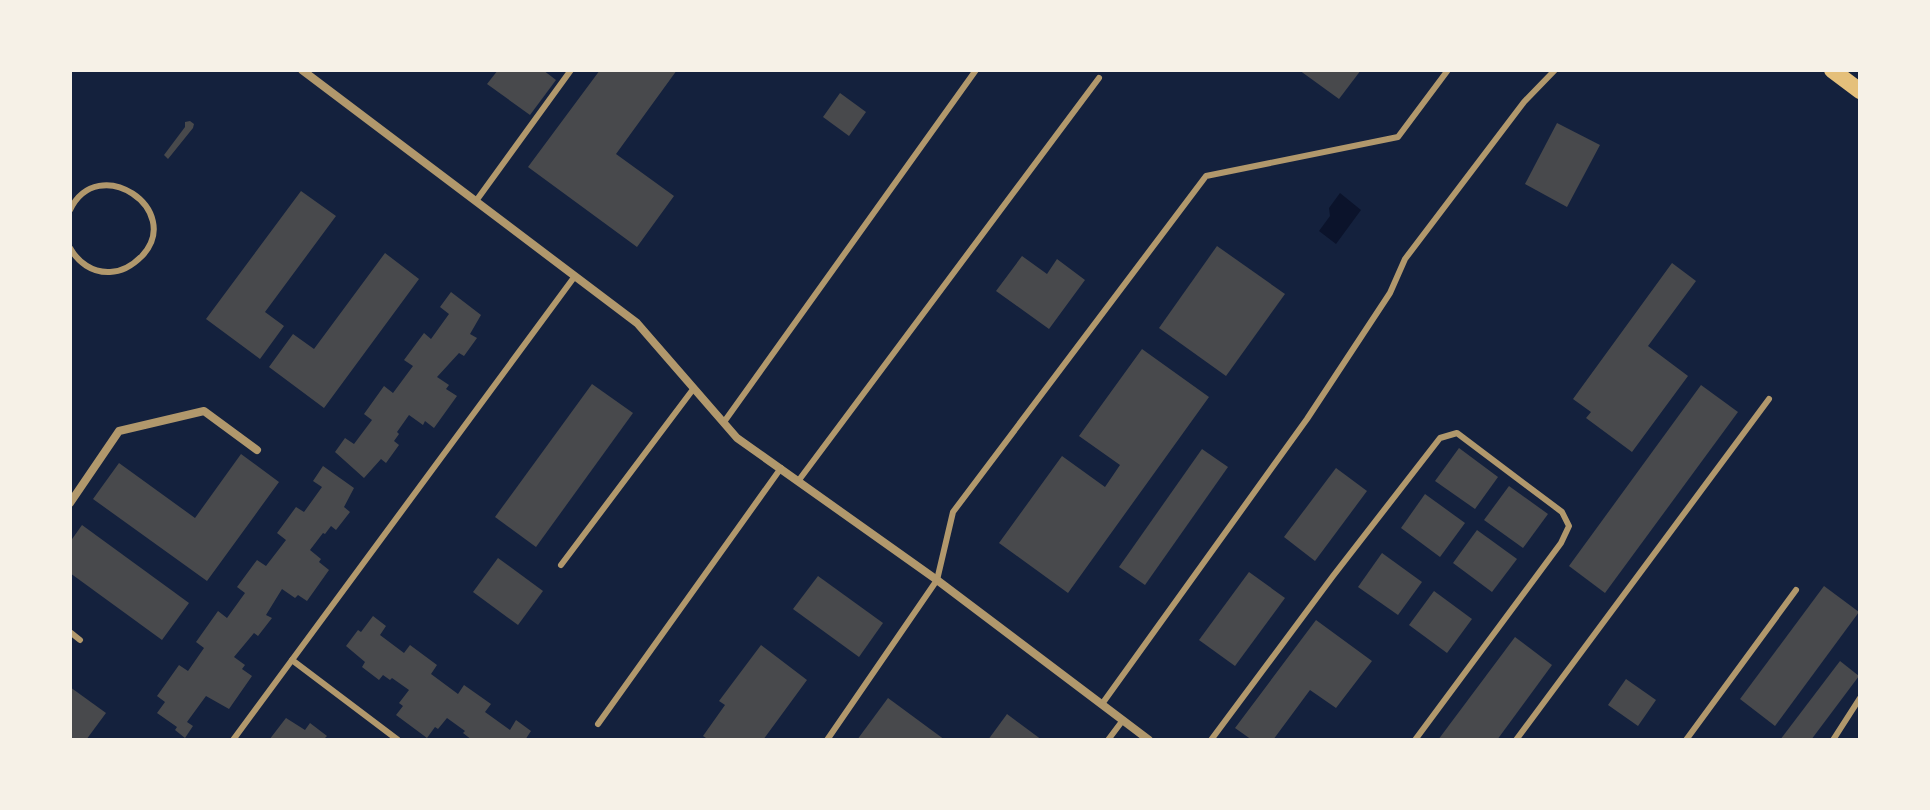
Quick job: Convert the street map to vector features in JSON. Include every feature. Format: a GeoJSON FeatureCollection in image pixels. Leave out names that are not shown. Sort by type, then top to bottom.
{"type":"FeatureCollection","features":[{"type":"Feature","properties":{"kind":"main road"},"geometry":{"type":"LineString","coordinates":[[1832,70],[1860,91]]}},
{"type":"Feature","properties":{"kind":"street"},"geometry":{"type":"LineString","coordinates":[[302,70],[637,323],[737,438],[937,580],[1149,740]]}},
{"type":"Feature","properties":{"kind":"street"},"geometry":{"type":"LineString","coordinates":[[70,503],[119,431],[204,411],[257,450]]}},
{"type":"Feature","properties":{"kind":"lane"},"geometry":{"type":"LineString","coordinates":[[476,201],[571,70]]}},
{"type":"Feature","properties":{"kind":"lane"},"geometry":{"type":"LineString","coordinates":[[724,422],[976,70]]}},
{"type":"Feature","properties":{"kind":"lane"},"geometry":{"type":"LineString","coordinates":[[827,740],[937,580],[953,512],[1206,176],[1398,137],[1448,70]]}},
{"type":"Feature","properties":{"kind":"lane"},"geometry":{"type":"LineString","coordinates":[[1102,704],[1307,419],[1390,293],[1405,259],[1524,102],[1555,70]]}},
{"type":"Feature","properties":{"kind":"lane"},"geometry":{"type":"LineString","coordinates":[[799,480],[1099,78]]}},
{"type":"Feature","properties":{"kind":"lane"},"geometry":{"type":"LineString","coordinates":[[70,248],[84,265],[96,271],[123,270],[146,252],[152,238],[153,223],[148,209],[127,188],[97,186],[71,205]]}},
{"type":"Feature","properties":{"kind":"lane"},"geometry":{"type":"LineString","coordinates":[[233,740],[575,276]]}},
{"type":"Feature","properties":{"kind":"lane"},"geometry":{"type":"LineString","coordinates":[[561,565],[694,388]]}},
{"type":"Feature","properties":{"kind":"lane"},"geometry":{"type":"LineString","coordinates":[[1516,740],[1769,399]]}},
{"type":"Feature","properties":{"kind":"lane"},"geometry":{"type":"LineString","coordinates":[[1211,740],[1440,438],[1457,433],[1562,512],[1569,526],[1561,543],[1415,740]]}},
{"type":"Feature","properties":{"kind":"lane"},"geometry":{"type":"LineString","coordinates":[[598,724],[781,468]]}},
{"type":"Feature","properties":{"kind":"lane"},"geometry":{"type":"LineString","coordinates":[[1686,740],[1796,590]]}},
{"type":"Feature","properties":{"kind":"lane"},"geometry":{"type":"LineString","coordinates":[[70,632],[80,640]]}},
{"type":"Feature","properties":{"kind":"lane"},"geometry":{"type":"LineString","coordinates":[[292,660],[398,740]]}},
{"type":"Feature","properties":{"kind":"lane"},"geometry":{"type":"LineString","coordinates":[[1833,740],[1860,698]]}},
{"type":"Feature","properties":{"kind":"lane"},"geometry":{"type":"LineString","coordinates":[[1108,740],[1123,720]]}},
{"type":"Feature","properties":{"kind":"water"},"geometry":{"type":"Polygon","coordinates":[[[1340,193],[1361,210],[1336,244],[1319,231],[1340,193]]]}},
{"type":"Feature","properties":{"kind":"building"},"geometry":{"type":"Polygon","coordinates":[[[498,70],[543,70],[556,80],[530,115],[487,84],[498,70]]]}},
{"type":"Feature","properties":{"kind":"building"},"geometry":{"type":"Polygon","coordinates":[[[600,70],[677,70],[616,154],[674,196],[637,247],[528,167],[600,70]]]}},
{"type":"Feature","properties":{"kind":"building"},"geometry":{"type":"Polygon","coordinates":[[[1299,70],[1361,70],[1339,99],[1299,70]]]}},
{"type":"Feature","properties":{"kind":"building"},"geometry":{"type":"Polygon","coordinates":[[[840,93],[866,112],[849,136],[823,117],[840,93]]]}},
{"type":"Feature","properties":{"kind":"building"},"geometry":{"type":"Polygon","coordinates":[[[185,122],[194,124],[193,128],[168,159],[164,155],[185,127],[185,122]]]}},
{"type":"Feature","properties":{"kind":"building"},"geometry":{"type":"Polygon","coordinates":[[[1557,123],[1600,145],[1567,207],[1525,184],[1557,123]]]}},
{"type":"Feature","properties":{"kind":"building"},"geometry":{"type":"Polygon","coordinates":[[[301,191],[336,216],[265,312],[284,326],[260,359],[206,319],[301,191]]]}},
{"type":"Feature","properties":{"kind":"building"},"geometry":{"type":"Polygon","coordinates":[[[1217,246],[1285,294],[1226,376],[1159,328],[1217,246]]]}},
{"type":"Feature","properties":{"kind":"building"},"geometry":{"type":"Polygon","coordinates":[[[385,253],[419,279],[324,408],[269,367],[293,334],[314,349],[385,253]]]}},
{"type":"Feature","properties":{"kind":"building"},"geometry":{"type":"Polygon","coordinates":[[[1022,256],[1047,274],[1057,259],[1085,280],[1049,329],[996,291],[1022,256]]]}},
{"type":"Feature","properties":{"kind":"building"},"geometry":{"type":"Polygon","coordinates":[[[1672,263],[1696,281],[1648,346],[1688,376],[1632,452],[1586,418],[1591,412],[1573,399],[1672,263]]]}},
{"type":"Feature","properties":{"kind":"building"},"geometry":{"type":"Polygon","coordinates":[[[451,292],[481,315],[470,334],[477,338],[464,356],[459,353],[437,377],[449,385],[446,389],[457,396],[434,428],[425,421],[423,425],[409,415],[394,441],[399,445],[386,463],[381,459],[364,478],[335,452],[345,438],[354,444],[372,420],[364,414],[384,386],[393,393],[413,366],[404,360],[424,333],[431,339],[449,314],[440,307],[451,292]]]}},
{"type":"Feature","properties":{"kind":"building"},"geometry":{"type":"Polygon","coordinates":[[[1142,349],[1209,397],[1068,593],[999,543],[1062,456],[1105,487],[1120,465],[1079,436],[1142,349]]]}},
{"type":"Feature","properties":{"kind":"building"},"geometry":{"type":"Polygon","coordinates":[[[592,384],[633,413],[536,547],[495,517],[592,384]]]}},
{"type":"Feature","properties":{"kind":"building"},"geometry":{"type":"Polygon","coordinates":[[[1701,385],[1738,412],[1605,593],[1569,566],[1701,385]]]}},
{"type":"Feature","properties":{"kind":"building"},"geometry":{"type":"Polygon","coordinates":[[[1459,448],[1498,477],[1475,509],[1435,481],[1459,448]]]}},
{"type":"Feature","properties":{"kind":"building"},"geometry":{"type":"Polygon","coordinates":[[[1202,449],[1228,467],[1145,585],[1119,567],[1202,449]]]}},
{"type":"Feature","properties":{"kind":"building"},"geometry":{"type":"Polygon","coordinates":[[[241,454],[279,482],[207,581],[93,499],[119,463],[195,518],[241,454]]]}},
{"type":"Feature","properties":{"kind":"building"},"geometry":{"type":"Polygon","coordinates":[[[323,466],[354,488],[344,507],[350,512],[336,530],[331,526],[310,550],[329,570],[307,601],[298,595],[295,598],[282,589],[266,615],[272,618],[258,636],[254,633],[234,657],[245,665],[242,669],[252,676],[229,709],[206,696],[187,722],[193,726],[185,738],[175,730],[177,727],[157,713],[165,702],[157,696],[179,665],[188,671],[204,648],[196,642],[218,611],[227,618],[245,593],[237,587],[257,560],[266,566],[286,540],[277,533],[296,507],[304,512],[322,487],[313,481],[323,466]]]}},
{"type":"Feature","properties":{"kind":"building"},"geometry":{"type":"Polygon","coordinates":[[[1336,468],[1367,491],[1315,561],[1284,537],[1336,468]]]}},
{"type":"Feature","properties":{"kind":"building"},"geometry":{"type":"Polygon","coordinates":[[[1509,486],[1548,514],[1523,548],[1484,520],[1509,486]]]}},
{"type":"Feature","properties":{"kind":"building"},"geometry":{"type":"Polygon","coordinates":[[[1425,494],[1465,523],[1440,557],[1401,528],[1425,494]]]}},
{"type":"Feature","properties":{"kind":"building"},"geometry":{"type":"Polygon","coordinates":[[[82,525],[189,603],[162,640],[70,573],[70,542],[82,525]]]}},
{"type":"Feature","properties":{"kind":"building"},"geometry":{"type":"Polygon","coordinates":[[[1477,530],[1517,559],[1492,592],[1453,563],[1477,530]]]}},
{"type":"Feature","properties":{"kind":"building"},"geometry":{"type":"Polygon","coordinates":[[[1382,553],[1422,582],[1398,615],[1358,587],[1382,553]]]}},
{"type":"Feature","properties":{"kind":"building"},"geometry":{"type":"Polygon","coordinates":[[[498,558],[543,591],[518,625],[473,592],[498,558]]]}},
{"type":"Feature","properties":{"kind":"building"},"geometry":{"type":"Polygon","coordinates":[[[1249,572],[1285,598],[1235,666],[1199,640],[1249,572]]]}},
{"type":"Feature","properties":{"kind":"building"},"geometry":{"type":"Polygon","coordinates":[[[818,576],[883,623],[859,657],[793,609],[818,576]]]}},
{"type":"Feature","properties":{"kind":"building"},"geometry":{"type":"Polygon","coordinates":[[[1824,586],[1859,612],[1775,726],[1740,699],[1824,586]]]}},
{"type":"Feature","properties":{"kind":"building"},"geometry":{"type":"Polygon","coordinates":[[[1434,591],[1472,619],[1447,653],[1409,625],[1434,591]]]}},
{"type":"Feature","properties":{"kind":"building"},"geometry":{"type":"Polygon","coordinates":[[[373,616],[386,626],[380,635],[404,653],[410,645],[437,665],[431,674],[458,694],[464,685],[491,704],[485,712],[510,730],[516,720],[531,731],[525,740],[472,740],[447,718],[427,738],[396,715],[403,706],[399,703],[409,690],[383,675],[379,680],[362,667],[365,662],[346,646],[373,616]]]}},
{"type":"Feature","properties":{"kind":"building"},"geometry":{"type":"Polygon","coordinates":[[[1316,620],[1372,661],[1336,708],[1310,690],[1273,740],[1252,740],[1235,728],[1316,620]]]}},
{"type":"Feature","properties":{"kind":"building"},"geometry":{"type":"Polygon","coordinates":[[[1515,637],[1552,665],[1497,740],[1438,740],[1515,637]]]}},
{"type":"Feature","properties":{"kind":"building"},"geometry":{"type":"Polygon","coordinates":[[[761,645],[807,680],[763,740],[709,740],[703,736],[725,705],[719,701],[761,645]]]}},
{"type":"Feature","properties":{"kind":"building"},"geometry":{"type":"Polygon","coordinates":[[[1840,661],[1859,676],[1811,740],[1780,740],[1840,661]]]}},
{"type":"Feature","properties":{"kind":"building"},"geometry":{"type":"Polygon","coordinates":[[[1626,679],[1656,700],[1638,726],[1608,705],[1626,679]]]}},
{"type":"Feature","properties":{"kind":"building"},"geometry":{"type":"Polygon","coordinates":[[[70,687],[106,713],[86,740],[70,740],[70,687]]]}},
{"type":"Feature","properties":{"kind":"building"},"geometry":{"type":"Polygon","coordinates":[[[888,698],[945,740],[857,740],[888,698]]]}},
{"type":"Feature","properties":{"kind":"building"},"geometry":{"type":"Polygon","coordinates":[[[1007,714],[1042,740],[988,740],[1007,714]]]}},
{"type":"Feature","properties":{"kind":"building"},"geometry":{"type":"Polygon","coordinates":[[[286,718],[305,730],[310,723],[327,736],[323,740],[269,740],[286,718]]]}}]}
